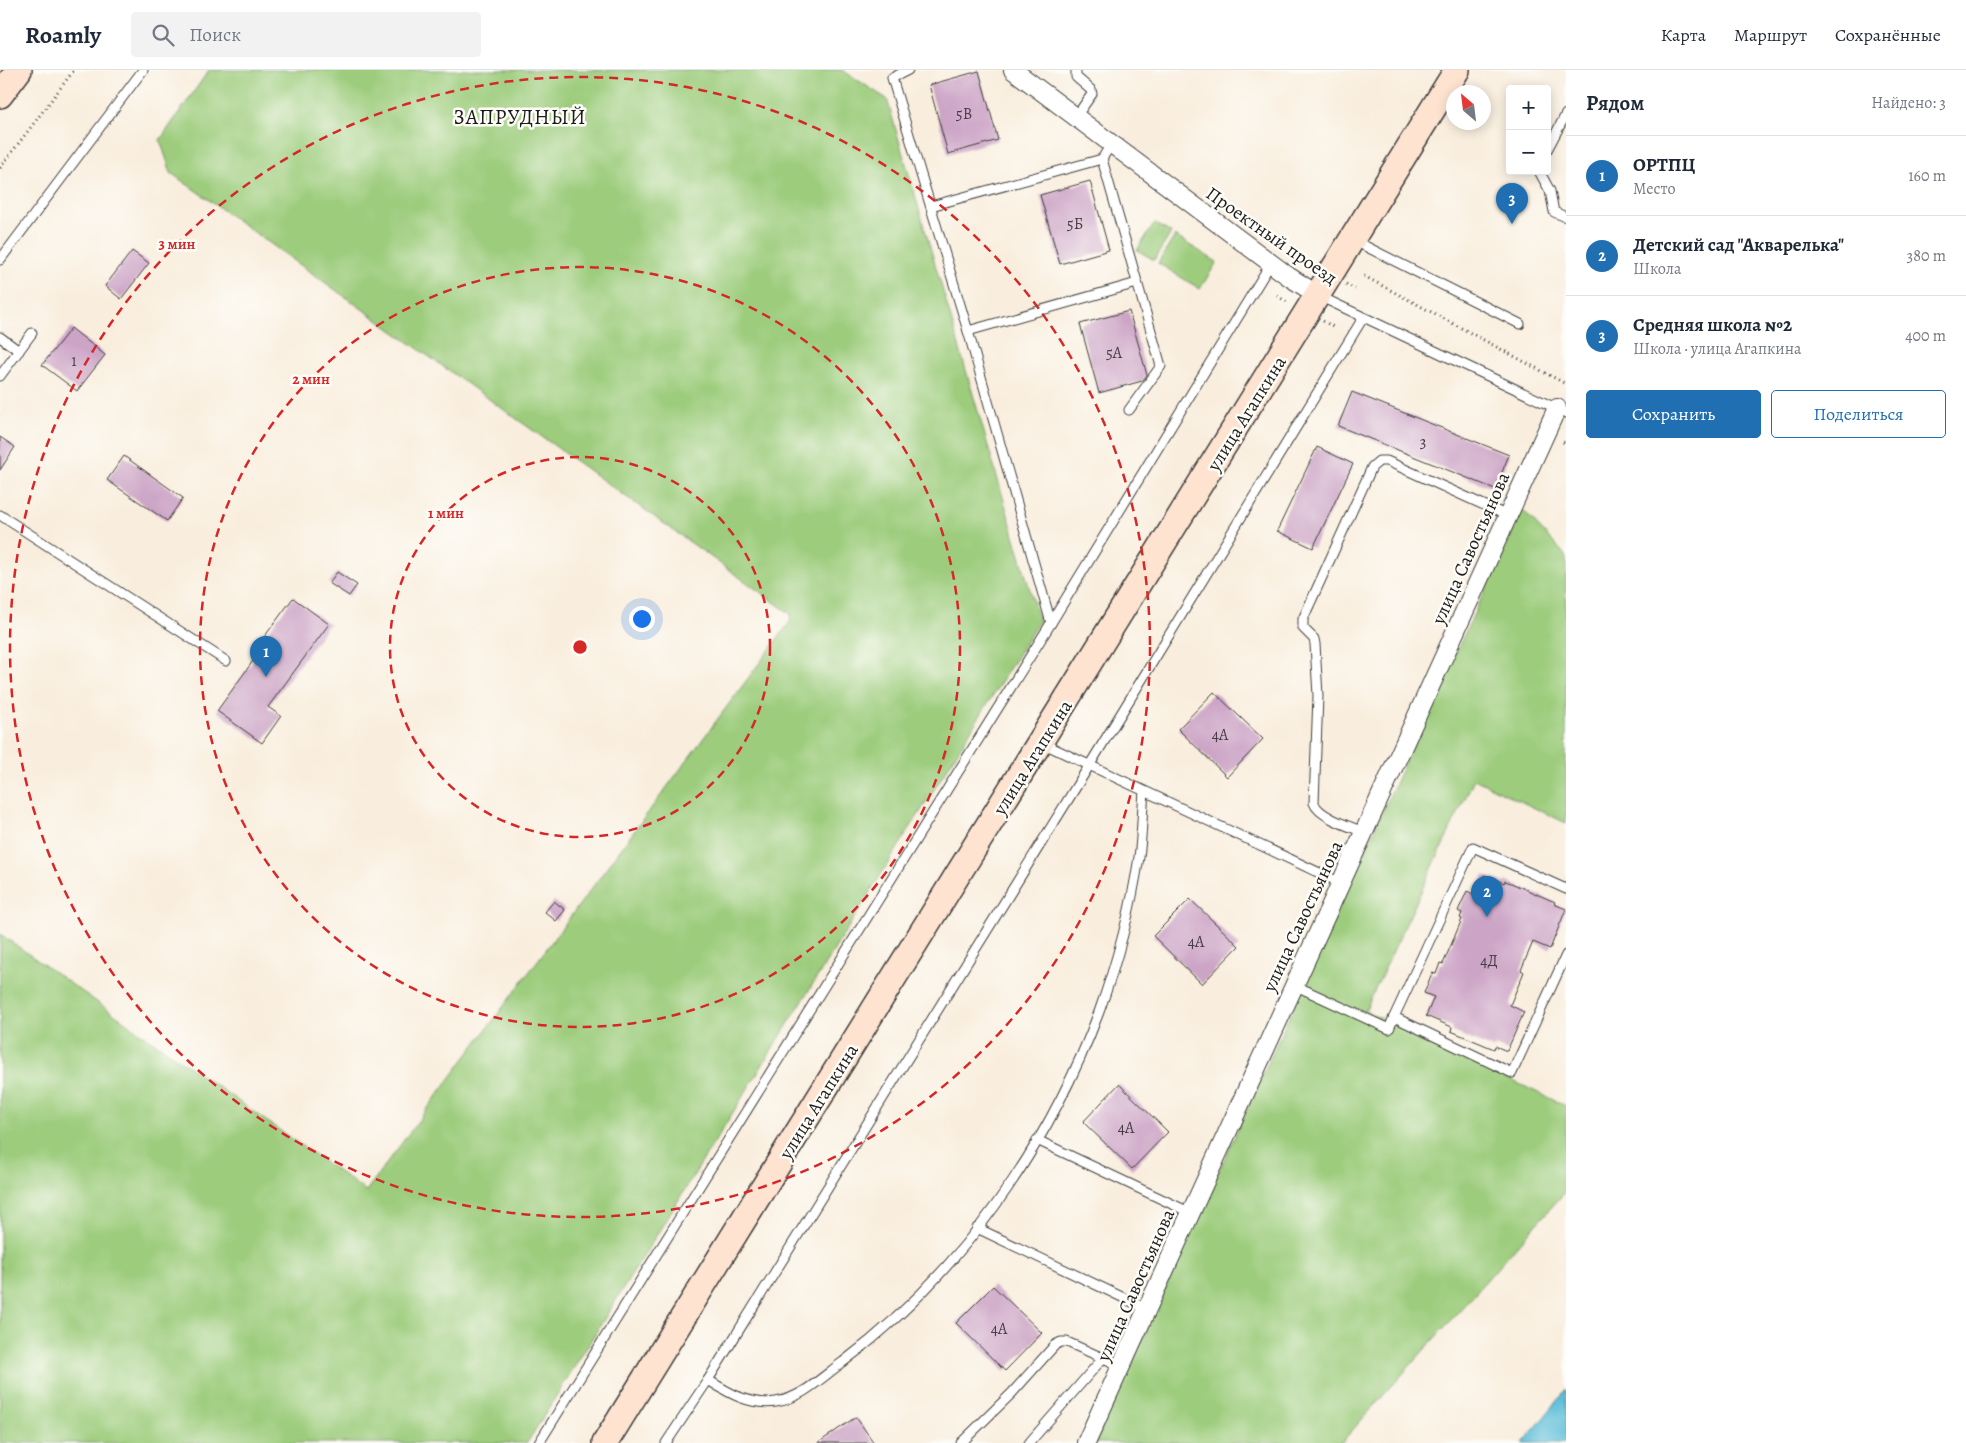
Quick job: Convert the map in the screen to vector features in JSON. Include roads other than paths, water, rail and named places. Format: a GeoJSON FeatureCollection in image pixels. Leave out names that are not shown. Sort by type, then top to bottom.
{"type":"FeatureCollection","features":[{"type":"Feature","properties":{"kind":"main road"},"geometry":{"type":"LineString","coordinates":[[0,95],[19,70]]}},
{"type":"Feature","properties":{"kind":"main road","name":"улица Агапкина"},"geometry":{"type":"LineString","coordinates":[[605,1443],[1458,70]]}},
{"type":"Feature","properties":{"kind":"street","name":"Проектный проезд"},"geometry":{"type":"LineString","coordinates":[[1013,70],[1076,118],[1106,151],[1319,296]]}},
{"type":"Feature","properties":{"kind":"street","name":"улица Савостьянова"},"geometry":{"type":"LineString","coordinates":[[1086,1443],[1508,516],[1562,410]]}},
{"type":"Feature","properties":{"kind":"lane"},"geometry":{"type":"LineString","coordinates":[[0,260],[143,70]]}},
{"type":"Feature","properties":{"kind":"lane"},"geometry":{"type":"LineString","coordinates":[[908,70],[892,78],[968,331],[1051,623]]}},
{"type":"Feature","properties":{"kind":"lane"},"geometry":{"type":"LineString","coordinates":[[1076,70],[1076,77],[1091,90],[1092,94],[1076,118]]}},
{"type":"Feature","properties":{"kind":"lane"},"geometry":{"type":"LineString","coordinates":[[1551,142],[1566,114]]}},
{"type":"Feature","properties":{"kind":"lane"},"geometry":{"type":"LineString","coordinates":[[931,206],[1106,151],[1137,283],[1161,366],[1129,410]]}},
{"type":"Feature","properties":{"kind":"lane"},"geometry":{"type":"LineString","coordinates":[[1541,175],[1550,191],[1554,212],[1566,218]]}},
{"type":"Feature","properties":{"kind":"lane"},"geometry":{"type":"LineString","coordinates":[[1353,240],[1520,324]]}},
{"type":"Feature","properties":{"kind":"lane"},"geometry":{"type":"LineString","coordinates":[[538,1443],[1051,623],[1271,263]]}},
{"type":"Feature","properties":{"kind":"lane"},"geometry":{"type":"LineString","coordinates":[[968,331],[1137,283]]}},
{"type":"Feature","properties":{"kind":"lane","name":"Проектный проезд"},"geometry":{"type":"LineString","coordinates":[[1319,296],[1562,410]]}},
{"type":"Feature","properties":{"kind":"lane"},"geometry":{"type":"LineString","coordinates":[[666,1443],[708,1380],[1089,766],[1363,318]]}},
{"type":"Feature","properties":{"kind":"lane"},"geometry":{"type":"LineString","coordinates":[[0,376],[32,334]]}},
{"type":"Feature","properties":{"kind":"lane"},"geometry":{"type":"LineString","coordinates":[[0,337],[19,351]]}},
{"type":"Feature","properties":{"kind":"lane"},"geometry":{"type":"LineString","coordinates":[[1364,832],[1321,813],[1314,804],[1318,696],[1315,644],[1314,639],[1306,632],[1303,624],[1307,610],[1372,467],[1379,461],[1387,461],[1508,516]]}},
{"type":"Feature","properties":{"kind":"lane"},"geometry":{"type":"LineString","coordinates":[[0,515],[226,661]]}},
{"type":"Feature","properties":{"kind":"lane"},"geometry":{"type":"LineString","coordinates":[[1040,742],[1341,883]]}},
{"type":"Feature","properties":{"kind":"lane"},"geometry":{"type":"LineString","coordinates":[[708,1380],[732,1394],[750,1401],[776,1402],[799,1394],[851,1356],[892,1321],[930,1284],[998,1201],[1037,1140],[1078,1062],[1099,1012],[1116,961],[1129,909],[1139,856],[1144,792]]}},
{"type":"Feature","properties":{"kind":"lane"},"geometry":{"type":"LineString","coordinates":[[1294,985],[1389,1029],[1473,847],[1566,889]]}},
{"type":"Feature","properties":{"kind":"lane"},"geometry":{"type":"LineString","coordinates":[[1394,1017],[1512,1073],[1566,955]]}},
{"type":"Feature","properties":{"kind":"lane"},"geometry":{"type":"LineString","coordinates":[[1037,1140],[1191,1212]]}},
{"type":"Feature","properties":{"kind":"lane"},"geometry":{"type":"LineString","coordinates":[[977,1228],[1147,1309]]}},
{"type":"Feature","properties":{"kind":"lane"},"geometry":{"type":"LineString","coordinates":[[961,1443],[1061,1342],[1067,1342],[1121,1366]]}},
{"type":"Feature","properties":{"kind":"lane"},"geometry":{"type":"LineString","coordinates":[[1029,1443],[1104,1358]]}},
{"type":"Feature","properties":{"kind":"water"},"geometry":{"type":"Polygon","coordinates":[[[1566,1390],[1566,1443],[1523,1443],[1566,1390]]]}},
{"type":"Feature","properties":{"kind":"place","name":"Средняя школа №2"},"geometry":{"type":"Point","coordinates":[1512,224]}},
{"type":"Feature","properties":{"kind":"place","name":"ОРТПЦ"},"geometry":{"type":"Point","coordinates":[266,677]}},
{"type":"Feature","properties":{"kind":"place","name":"Детский сад \"Акварелька\""},"geometry":{"type":"Point","coordinates":[1487,917]}},
{"type":"Feature","properties":{"kind":"district","name":"ЗАПРУДНЫЙ"},"geometry":{"type":"Point","coordinates":[520,117]}}]}
